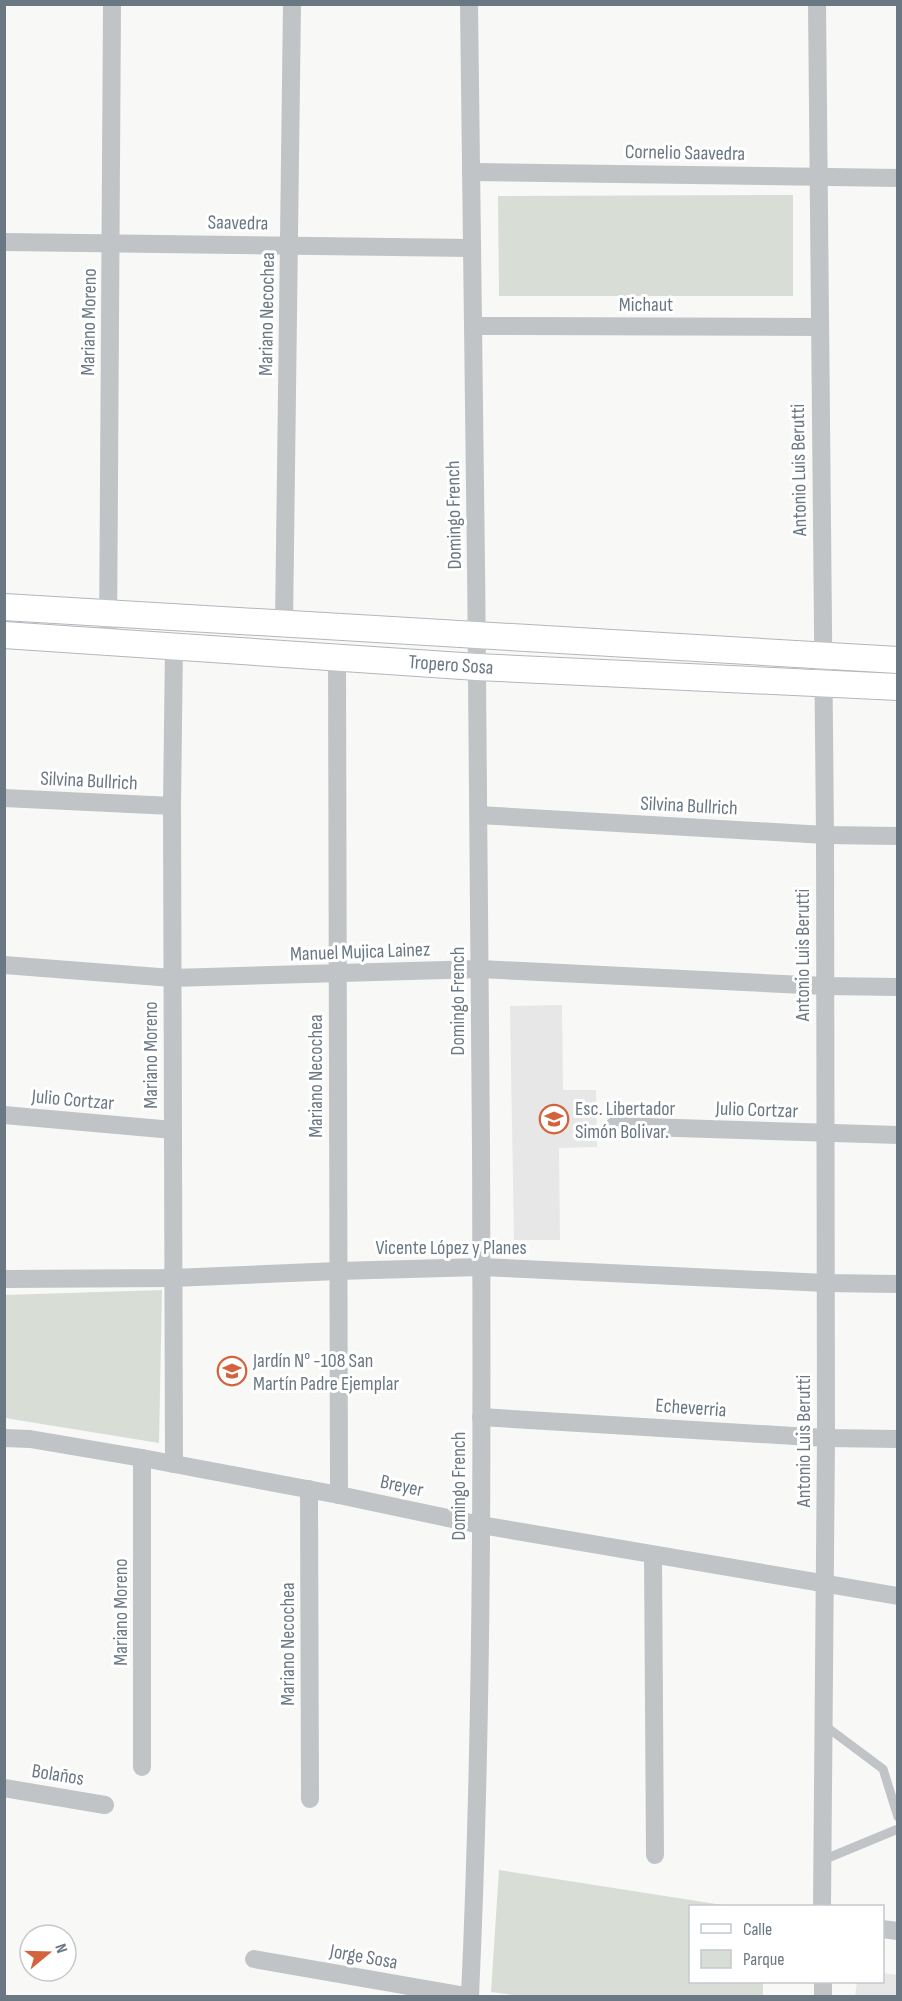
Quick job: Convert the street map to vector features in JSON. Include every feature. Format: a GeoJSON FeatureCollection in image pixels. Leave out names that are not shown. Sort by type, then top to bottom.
{"type":"FeatureCollection","features":[{"type":"Feature","properties":{"kind":"street","name":"Mariano Moreno"},"geometry":{"type":"LineString","coordinates":[[108,641],[112,4]]}},
{"type":"Feature","properties":{"kind":"street","name":"Mariano Necochea"},"geometry":{"type":"LineString","coordinates":[[284,625],[292,4]]}},
{"type":"Feature","properties":{"kind":"street","name":"Domingo French"},"geometry":{"type":"LineString","coordinates":[[468,1996],[477,1846],[481,1525],[479,815],[469,4]]}},
{"type":"Feature","properties":{"kind":"street","name":"Antonio Luis Berutti"},"geometry":{"type":"LineString","coordinates":[[817,4],[825,835],[826,1438],[822,1905]]}},
{"type":"Feature","properties":{"kind":"street","name":"Cornelio Saavedra"},"geometry":{"type":"LineString","coordinates":[[471,171],[897,178]]}},
{"type":"Feature","properties":{"kind":"street","name":"Saavedra"},"geometry":{"type":"LineString","coordinates":[[4,242],[472,248]]}},
{"type":"Feature","properties":{"kind":"street","name":"Michaut"},"geometry":{"type":"LineString","coordinates":[[473,326],[819,327]]}},
{"type":"Feature","properties":{"kind":"street","name":"Tropero Sosa"},"geometry":{"type":"LineString","coordinates":[[4,607],[897,660]]}},
{"type":"Feature","properties":{"kind":"street","name":"Tropero Sosa"},"geometry":{"type":"LineString","coordinates":[[4,635],[477,667],[897,687]]}},
{"type":"Feature","properties":{"kind":"street","name":"Mariano Moreno"},"geometry":{"type":"LineString","coordinates":[[174,645],[172,806],[174,1464]]}},
{"type":"Feature","properties":{"kind":"street","name":"Mariano Necochea"},"geometry":{"type":"LineString","coordinates":[[337,656],[339,1495]]}},
{"type":"Feature","properties":{"kind":"street","name":"Silvina Bullrich"},"geometry":{"type":"LineString","coordinates":[[4,798],[172,806]]}},
{"type":"Feature","properties":{"kind":"street","name":"Silvina Bullrich"},"geometry":{"type":"LineString","coordinates":[[479,815],[825,835],[897,836]]}},
{"type":"Feature","properties":{"kind":"street","name":"Manuel Mujica Lainez"},"geometry":{"type":"LineString","coordinates":[[4,965],[172,978],[480,969],[825,986],[897,987]]}},
{"type":"Feature","properties":{"kind":"street","name":"Julio Cortzar"},"geometry":{"type":"LineString","coordinates":[[4,1115],[173,1130]]}},
{"type":"Feature","properties":{"kind":"street","name":"Julio Cortzar"},"geometry":{"type":"LineString","coordinates":[[614,1126],[897,1136]]}},
{"type":"Feature","properties":{"kind":"street","name":"Vicente López y Planes"},"geometry":{"type":"LineString","coordinates":[[4,1279],[173,1278],[338,1270],[481,1267],[825,1283],[897,1284]]}},
{"type":"Feature","properties":{"kind":"street","name":"Echeverria"},"geometry":{"type":"LineString","coordinates":[[481,1417],[826,1438],[897,1439]]}},
{"type":"Feature","properties":{"kind":"street","name":"Breyer"},"geometry":{"type":"LineString","coordinates":[[4,1438],[142,1458],[309,1489],[481,1525],[897,1596]]}},
{"type":"Feature","properties":{"kind":"street","name":"Mariano Moreno"},"geometry":{"type":"LineString","coordinates":[[142,1458],[142,1767]]}},
{"type":"Feature","properties":{"kind":"street","name":"Mariano Necochea"},"geometry":{"type":"LineString","coordinates":[[309,1489],[310,1799]]}},
{"type":"Feature","properties":{"kind":"street"},"geometry":{"type":"LineString","coordinates":[[653,1555],[655,1856]]}},
{"type":"Feature","properties":{"kind":"street","name":"Bolaños"},"geometry":{"type":"LineString","coordinates":[[4,1788],[105,1805]]}},
{"type":"Feature","properties":{"kind":"street","name":"Jorge Sosa"},"geometry":{"type":"LineString","coordinates":[[254,1959],[468,1996]]}},
{"type":"Feature","properties":{"kind":"lane"},"geometry":{"type":"LineString","coordinates":[[824,1725],[883,1769],[897,1817]]}},
{"type":"Feature","properties":{"kind":"lane"},"geometry":{"type":"LineString","coordinates":[[823,1860],[897,1829]]}},
{"type":"Feature","properties":{"kind":"shaded area","name":"Esc. Libertador Simón Bolivar."},"geometry":{"type":"Polygon","coordinates":[[[562,1005],[563,1090],[596,1090],[597,1147],[559,1148],[560,1240],[514,1240],[510,1006],[562,1005]]]}},
{"type":"Feature","properties":{"kind":"shaded area"},"geometry":{"type":"Polygon","coordinates":[[[884,1973],[897,1975],[897,1996],[855,1996],[857,1983],[884,1983],[884,1973]]]}},
{"type":"Feature","properties":{"kind":"green space"},"geometry":{"type":"Polygon","coordinates":[[[793,195],[793,296],[499,296],[498,196],[793,195]]]}},
{"type":"Feature","properties":{"kind":"green space"},"geometry":{"type":"Polygon","coordinates":[[[162,1290],[159,1443],[5,1418],[5,1295],[162,1290]]]}},
{"type":"Feature","properties":{"kind":"green space"},"geometry":{"type":"Polygon","coordinates":[[[499,1870],[723,1905],[689,1905],[689,1983],[763,1983],[763,1996],[521,1996],[491,1992],[499,1870]]]}},
{"type":"Feature","properties":{"kind":"place","name":"Esc. Libertador Simón Bolivar."},"geometry":{"type":"Point","coordinates":[554,1119]}},
{"type":"Feature","properties":{"kind":"place","name":"Jardín N° -108 San Martín Padre Ejemplar"},"geometry":{"type":"Point","coordinates":[232,1371]}}]}
